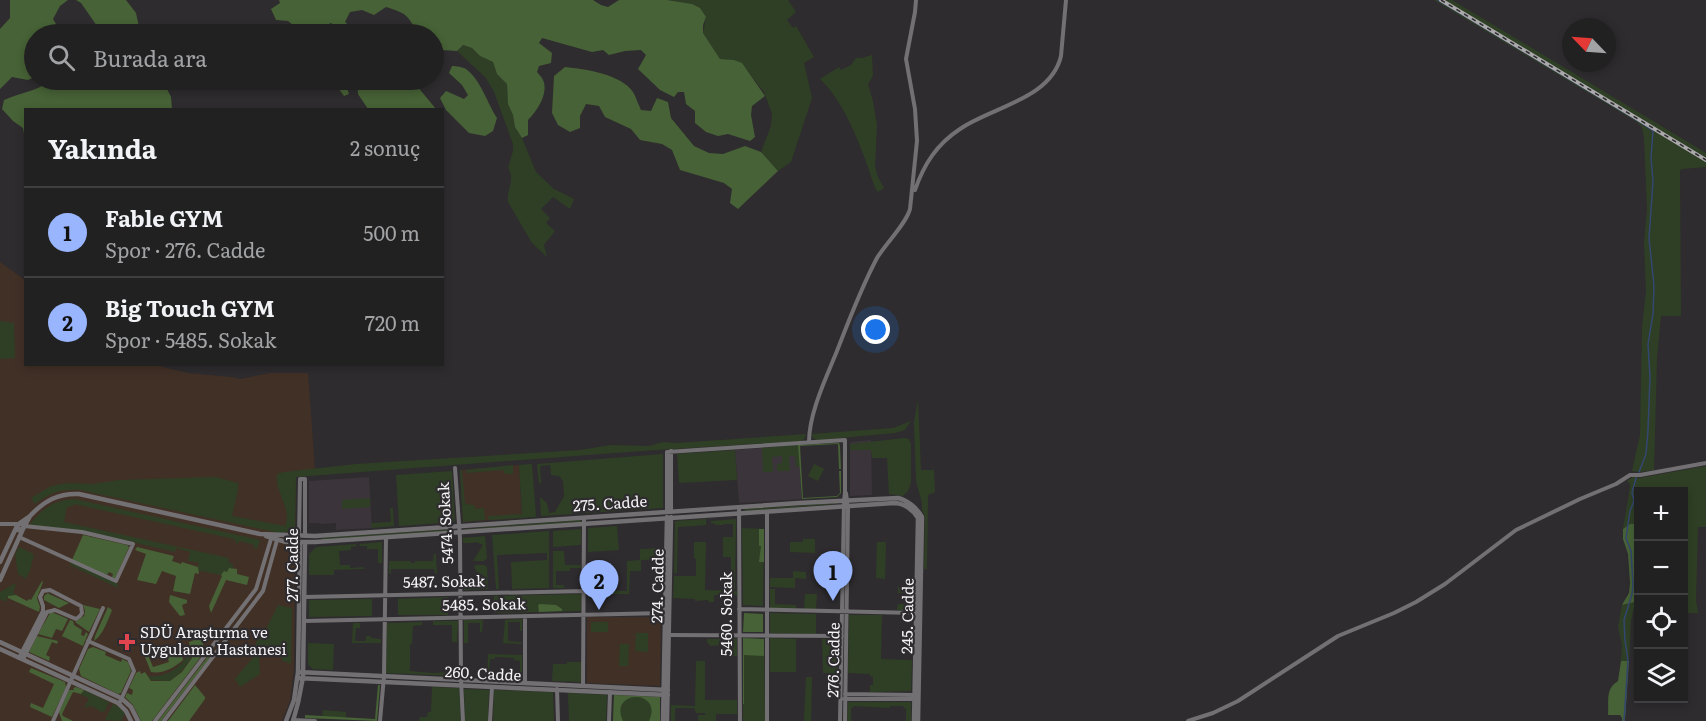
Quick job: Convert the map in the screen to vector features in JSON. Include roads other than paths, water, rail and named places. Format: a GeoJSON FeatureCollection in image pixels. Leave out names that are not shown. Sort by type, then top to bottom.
{"type":"FeatureCollection","features":[{"type":"Feature","properties":{"kind":"street"},"geometry":{"type":"LineString","coordinates":[[913,197],[917,141],[915,109],[906,59],[915,12],[915,0]]}},
{"type":"Feature","properties":{"kind":"street"},"geometry":{"type":"LineString","coordinates":[[809,442],[809,432],[820,393],[856,304],[880,254],[909,214],[920,177],[929,159],[946,139],[967,124],[1020,100],[1054,74],[1062,52],[1066,0]]}},
{"type":"Feature","properties":{"kind":"street","name":"276. Cadde"},"geometry":{"type":"LineString","coordinates":[[809,442],[845,440],[843,697],[840,721]]}},
{"type":"Feature","properties":{"kind":"street","name":"274. Cadde"},"geometry":{"type":"LineString","coordinates":[[665,721],[669,451],[809,442]]}},
{"type":"Feature","properties":{"kind":"street"},"geometry":{"type":"LineString","coordinates":[[1188,721],[1213,713],[1238,701],[1338,636],[1416,602],[1446,584],[1526,525],[1594,492],[1616,484],[1630,475],[1706,463]]}},
{"type":"Feature","properties":{"kind":"street","name":"5474. Sokak"},"geometry":{"type":"LineString","coordinates":[[455,468],[460,530],[463,721]]}},
{"type":"Feature","properties":{"kind":"street","name":"277. Cadde"},"geometry":{"type":"LineString","coordinates":[[286,721],[300,675],[302,479]]}},
{"type":"Feature","properties":{"kind":"street"},"geometry":{"type":"LineString","coordinates":[[0,562],[20,526],[43,503],[54,497],[67,495],[79,495],[260,534],[302,540]]}},
{"type":"Feature","properties":{"kind":"street","name":"275. Cadde"},"geometry":{"type":"LineString","coordinates":[[302,540],[386,538],[584,518],[892,497],[902,501]]}},
{"type":"Feature","properties":{"kind":"street","name":"275. Cadde"},"geometry":{"type":"LineString","coordinates":[[302,540],[739,514],[902,501]]}},
{"type":"Feature","properties":{"kind":"street","name":"245. Cadde"},"geometry":{"type":"LineString","coordinates":[[902,501],[922,517],[916,721]]}},
{"type":"Feature","properties":{"kind":"street","name":"5460. Sokak"},"geometry":{"type":"LineString","coordinates":[[739,507],[740,721]]}},
{"type":"Feature","properties":{"kind":"street"},"geometry":{"type":"LineString","coordinates":[[767,512],[767,721]]}},
{"type":"Feature","properties":{"kind":"street"},"geometry":{"type":"LineString","coordinates":[[584,518],[584,686]]}},
{"type":"Feature","properties":{"kind":"street","name":"274. Cadde"},"geometry":{"type":"LineString","coordinates":[[667,635],[665,613],[669,518]]}},
{"type":"Feature","properties":{"kind":"street"},"geometry":{"type":"LineString","coordinates":[[0,524],[82,532],[133,544],[116,581],[19,537]]}},
{"type":"Feature","properties":{"kind":"street"},"geometry":{"type":"LineString","coordinates":[[0,580],[19,537],[20,526]]}},
{"type":"Feature","properties":{"kind":"street"},"geometry":{"type":"LineString","coordinates":[[260,534],[277,540],[302,540]]}},
{"type":"Feature","properties":{"kind":"street"},"geometry":{"type":"LineString","coordinates":[[155,721],[255,591],[271,538]]}},
{"type":"Feature","properties":{"kind":"street"},"geometry":{"type":"LineString","coordinates":[[380,721],[384,679],[386,538]]}},
{"type":"Feature","properties":{"kind":"street"},"geometry":{"type":"LineString","coordinates":[[164,721],[266,585],[277,540]]}},
{"type":"Feature","properties":{"kind":"street","name":"277. Cadde"},"geometry":{"type":"LineString","coordinates":[[293,721],[298,703],[304,621],[302,540]]}},
{"type":"Feature","properties":{"kind":"street"},"geometry":{"type":"LineString","coordinates":[[10,541],[16,544]]}},
{"type":"Feature","properties":{"kind":"street"},"geometry":{"type":"LineString","coordinates":[[24,653],[43,609],[40,596],[43,591],[48,590],[80,605],[82,610],[81,615],[74,619],[55,610],[43,609]]}},
{"type":"Feature","properties":{"kind":"street"},"geometry":{"type":"LineString","coordinates":[[255,591],[261,593]]}},
{"type":"Feature","properties":{"kind":"street","name":"5487. Sokak"},"geometry":{"type":"LineString","coordinates":[[304,597],[585,591]]}},
{"type":"Feature","properties":{"kind":"street"},"geometry":{"type":"LineString","coordinates":[[53,721],[103,608]]}},
{"type":"Feature","properties":{"kind":"street"},"geometry":{"type":"LineString","coordinates":[[740,609],[918,613]]}},
{"type":"Feature","properties":{"kind":"street"},"geometry":{"type":"LineString","coordinates":[[21,658],[48,611]]}},
{"type":"Feature","properties":{"kind":"street","name":"276. Cadde"},"geometry":{"type":"LineString","coordinates":[[844,612],[842,636],[845,721]]}},
{"type":"Feature","properties":{"kind":"street","name":"5485. Sokak"},"geometry":{"type":"LineString","coordinates":[[304,621],[665,613]]}},
{"type":"Feature","properties":{"kind":"street"},"geometry":{"type":"LineString","coordinates":[[525,616],[525,683]]}},
{"type":"Feature","properties":{"kind":"street"},"geometry":{"type":"LineString","coordinates":[[667,635],[842,636]]}},
{"type":"Feature","properties":{"kind":"street"},"geometry":{"type":"LineString","coordinates":[[0,642],[122,698],[131,707],[138,721]]}},
{"type":"Feature","properties":{"kind":"street"},"geometry":{"type":"LineString","coordinates":[[88,642],[129,659],[134,671],[119,704]]}},
{"type":"Feature","properties":{"kind":"street"},"geometry":{"type":"LineString","coordinates":[[0,649],[119,704],[131,721]]}},
{"type":"Feature","properties":{"kind":"street","name":"260. Cadde"},"geometry":{"type":"LineString","coordinates":[[300,675],[461,683],[525,683],[610,692],[666,692]]}},
{"type":"Feature","properties":{"kind":"street","name":"260. Cadde"},"geometry":{"type":"LineString","coordinates":[[461,683],[492,687],[584,686],[666,692]]}},
{"type":"Feature","properties":{"kind":"street"},"geometry":{"type":"LineString","coordinates":[[490,721],[492,687]]}},
{"type":"Feature","properties":{"kind":"street"},"geometry":{"type":"LineString","coordinates":[[557,687],[558,721]]}},
{"type":"Feature","properties":{"kind":"street"},"geometry":{"type":"LineString","coordinates":[[609,721],[610,692]]}},
{"type":"Feature","properties":{"kind":"street"},"geometry":{"type":"LineString","coordinates":[[843,697],[917,697]]}},
{"type":"Feature","properties":{"kind":"street"},"geometry":{"type":"LineString","coordinates":[[293,721],[315,721]]}},
{"type":"Feature","properties":{"kind":"waterway"},"geometry":{"type":"LineString","coordinates":[[1438,0],[1653,131],[1651,158],[1653,181],[1649,238],[1654,286],[1653,314],[1648,344],[1650,377],[1646,454],[1639,472]]}},
{"type":"Feature","properties":{"kind":"waterway"},"geometry":{"type":"LineString","coordinates":[[1624,721],[1628,661],[1624,620],[1633,585],[1631,551],[1626,538],[1634,501],[1632,493],[1636,478]]}},
{"type":"Feature","properties":{"kind":"railway"},"geometry":{"type":"LineString","coordinates":[[1441,0],[1706,160]]}},
{"type":"Feature","properties":{"kind":"place","name":"Fable GYM"},"geometry":{"type":"Point","coordinates":[833,601]}},
{"type":"Feature","properties":{"kind":"place","name":"Big Touch GYM"},"geometry":{"type":"Point","coordinates":[599,610]}},
{"type":"Feature","properties":{"kind":"place","name":"SDÜ Araştırma ve Uygulama Hastanesi"},"geometry":{"type":"Point","coordinates":[127,642]}}]}
